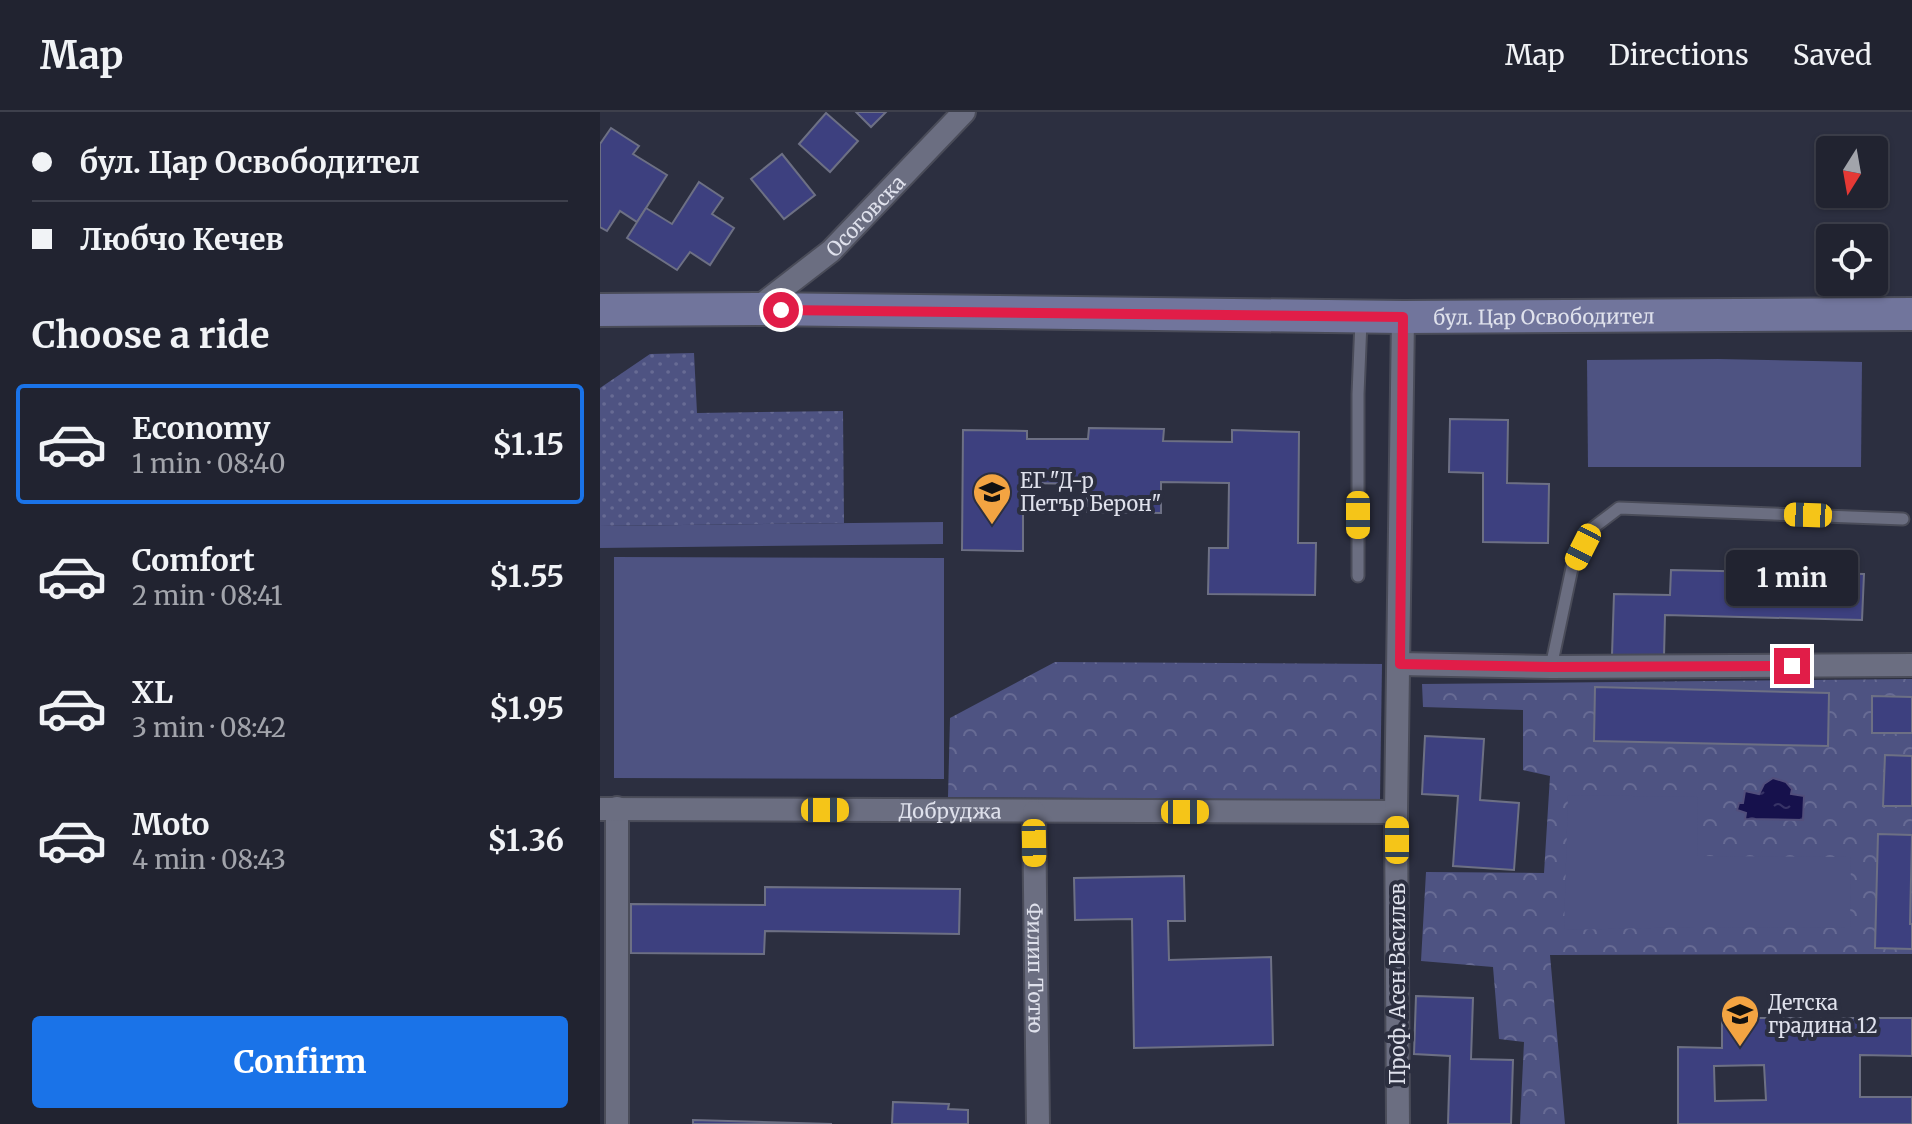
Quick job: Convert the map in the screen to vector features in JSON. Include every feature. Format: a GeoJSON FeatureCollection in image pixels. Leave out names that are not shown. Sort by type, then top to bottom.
{"type":"FeatureCollection","features":[{"type":"Feature","properties":{"kind":"main road","name":"бул. Цар Освободител"},"geometry":{"type":"LineString","coordinates":[[600,310],[1403,317],[1912,314]]}},
{"type":"Feature","properties":{"kind":"street","name":"Осоговска"},"geometry":{"type":"LineString","coordinates":[[756,309],[831,251],[964,112]]}},
{"type":"Feature","properties":{"kind":"street","name":"Проф. Асен Василев"},"geometry":{"type":"LineString","coordinates":[[1398,1124],[1396,812],[1403,317]]}},
{"type":"Feature","properties":{"kind":"street"},"geometry":{"type":"LineString","coordinates":[[1400,664],[1551,667],[1912,665]]}},
{"type":"Feature","properties":{"kind":"street"},"geometry":{"type":"LineString","coordinates":[[600,1121],[615,1124],[608,809]]}},
{"type":"Feature","properties":{"kind":"street","name":"Добруджа"},"geometry":{"type":"LineString","coordinates":[[608,809],[1396,812]]}},
{"type":"Feature","properties":{"kind":"street","name":"Филип Тотю"},"geometry":{"type":"LineString","coordinates":[[1034,812],[1038,1124]]}},
{"type":"Feature","properties":{"kind":"lane"},"geometry":{"type":"LineString","coordinates":[[1358,576],[1361,316]]}},
{"type":"Feature","properties":{"kind":"lane"},"geometry":{"type":"LineString","coordinates":[[1551,667],[1572,568],[1594,527],[1619,508],[1903,519]]}},
{"type":"Feature","properties":{"kind":"green space"},"geometry":{"type":"Polygon","coordinates":[[[694,353],[697,413],[843,411],[844,523],[600,526],[600,388],[650,354],[694,353]]]}},
{"type":"Feature","properties":{"kind":"green space"},"geometry":{"type":"Polygon","coordinates":[[[1587,360],[1862,362],[1861,467],[1588,467],[1587,360]]]}},
{"type":"Feature","properties":{"kind":"green space"},"geometry":{"type":"Polygon","coordinates":[[[943,522],[943,544],[600,548],[600,526],[943,522]]]}},
{"type":"Feature","properties":{"kind":"green space"},"geometry":{"type":"Polygon","coordinates":[[[614,557],[944,558],[944,779],[614,778],[614,557]]]}},
{"type":"Feature","properties":{"kind":"green space"},"geometry":{"type":"Polygon","coordinates":[[[1055,662],[1382,664],[1380,800],[948,797],[950,718],[1055,662]]]}},
{"type":"Feature","properties":{"kind":"green space"},"geometry":{"type":"Polygon","coordinates":[[[1912,679],[1912,954],[1550,955],[1565,1124],[1520,1124],[1524,1042],[1499,1039],[1493,967],[1421,961],[1426,872],[1544,873],[1550,776],[1523,770],[1523,710],[1423,707],[1422,684],[1912,679]]]}},
{"type":"Feature","properties":{"kind":"green space"},"geometry":{"type":"Polygon","coordinates":[[[1568,795],[1698,797],[1697,856],[1851,857],[1850,928],[1564,930],[1568,795]]]}},
{"type":"Feature","properties":{"kind":"water"},"geometry":{"type":"Polygon","coordinates":[[[1773,778],[1786,782],[1792,789],[1791,794],[1804,796],[1803,820],[1745,819],[1746,813],[1737,810],[1739,803],[1743,803],[1745,791],[1759,794],[1764,784],[1773,778]]]}},
{"type":"Feature","properties":{"kind":"building"},"geometry":{"type":"Polygon","coordinates":[[[856,112],[886,112],[871,127],[856,112]]]}},
{"type":"Feature","properties":{"kind":"building"},"geometry":{"type":"Polygon","coordinates":[[[826,113],[858,141],[830,172],[799,144],[826,113]]]}},
{"type":"Feature","properties":{"kind":"building"},"geometry":{"type":"Polygon","coordinates":[[[611,128],[639,146],[633,154],[667,175],[637,222],[620,211],[607,231],[600,227],[600,144],[611,128]]]}},
{"type":"Feature","properties":{"kind":"building"},"geometry":{"type":"Polygon","coordinates":[[[782,154],[815,195],[784,219],[751,179],[782,154]]]}},
{"type":"Feature","properties":{"kind":"building"},"geometry":{"type":"Polygon","coordinates":[[[699,182],[723,198],[712,214],[734,228],[710,265],[690,252],[677,270],[627,238],[646,208],[672,224],[699,182]]]}},
{"type":"Feature","properties":{"kind":"building"},"geometry":{"type":"Polygon","coordinates":[[[1450,419],[1508,420],[1507,483],[1549,484],[1548,543],[1483,542],[1483,473],[1449,472],[1450,419]]]}},
{"type":"Feature","properties":{"kind":"building"},"geometry":{"type":"Polygon","coordinates":[[[1089,428],[1164,429],[1163,441],[1232,442],[1232,430],[1299,432],[1298,543],[1316,543],[1315,595],[1208,594],[1209,548],[1228,548],[1229,483],[1161,482],[1161,513],[1087,512],[1087,484],[1023,483],[1023,551],[962,550],[963,430],[1027,431],[1027,439],[1088,439],[1089,428]]]}},
{"type":"Feature","properties":{"kind":"building"},"geometry":{"type":"Polygon","coordinates":[[[1671,570],[1864,574],[1862,620],[1665,615],[1664,657],[1612,655],[1614,594],[1670,595],[1671,570]]]}},
{"type":"Feature","properties":{"kind":"building"},"geometry":{"type":"Polygon","coordinates":[[[1595,687],[1829,693],[1828,746],[1594,741],[1595,687]]]}},
{"type":"Feature","properties":{"kind":"building"},"geometry":{"type":"Polygon","coordinates":[[[1872,696],[1912,697],[1912,733],[1872,733],[1872,696]]]}},
{"type":"Feature","properties":{"kind":"building"},"geometry":{"type":"Polygon","coordinates":[[[1425,736],[1484,739],[1480,800],[1519,803],[1514,870],[1453,866],[1458,796],[1422,794],[1425,736]]]}},
{"type":"Feature","properties":{"kind":"building"},"geometry":{"type":"Polygon","coordinates":[[[1885,755],[1912,756],[1912,806],[1883,806],[1885,755]]]}},
{"type":"Feature","properties":{"kind":"building"},"geometry":{"type":"Polygon","coordinates":[[[1878,834],[1912,835],[1912,949],[1875,948],[1878,834]]]}},
{"type":"Feature","properties":{"kind":"building"},"geometry":{"type":"Polygon","coordinates":[[[1184,876],[1185,921],[1168,921],[1169,960],[1271,957],[1273,1045],[1134,1048],[1132,919],[1075,920],[1074,878],[1184,876]]]}},
{"type":"Feature","properties":{"kind":"building"},"geometry":{"type":"Polygon","coordinates":[[[765,887],[960,889],[959,934],[765,931],[764,954],[631,953],[631,904],[765,905],[765,887]]]}},
{"type":"Feature","properties":{"kind":"building"},"geometry":{"type":"Polygon","coordinates":[[[1416,996],[1473,998],[1471,1059],[1513,1060],[1511,1124],[1448,1124],[1450,1056],[1414,1054],[1416,996]]]}},
{"type":"Feature","properties":{"kind":"building"},"geometry":{"type":"Polygon","coordinates":[[[1722,1018],[1912,1018],[1912,1056],[1860,1055],[1860,1097],[1912,1097],[1912,1124],[1678,1124],[1678,1047],[1722,1048],[1722,1018]],[[1764,1065],[1714,1066],[1715,1101],[1766,1100],[1764,1065]]]}},
{"type":"Feature","properties":{"kind":"building"},"geometry":{"type":"Polygon","coordinates":[[[893,1102],[949,1104],[948,1109],[968,1110],[968,1124],[892,1124],[893,1102]]]}},
{"type":"Feature","properties":{"kind":"building"},"geometry":{"type":"Polygon","coordinates":[[[693,1120],[832,1124],[693,1124],[693,1120]]]}},
{"type":"Feature","properties":{"kind":"place","name":"ЕГ \"Д-р Петър Берон\""},"geometry":{"type":"Point","coordinates":[992,526]}},
{"type":"Feature","properties":{"kind":"place","name":"Детска градина 12"},"geometry":{"type":"Point","coordinates":[1740,1048]}},
{"type":"Feature","properties":{"kind":"route"},"geometry":{"type":"LineString","coordinates":[[781,310],[1403,317],[1400,664],[1792,666]]}}]}
